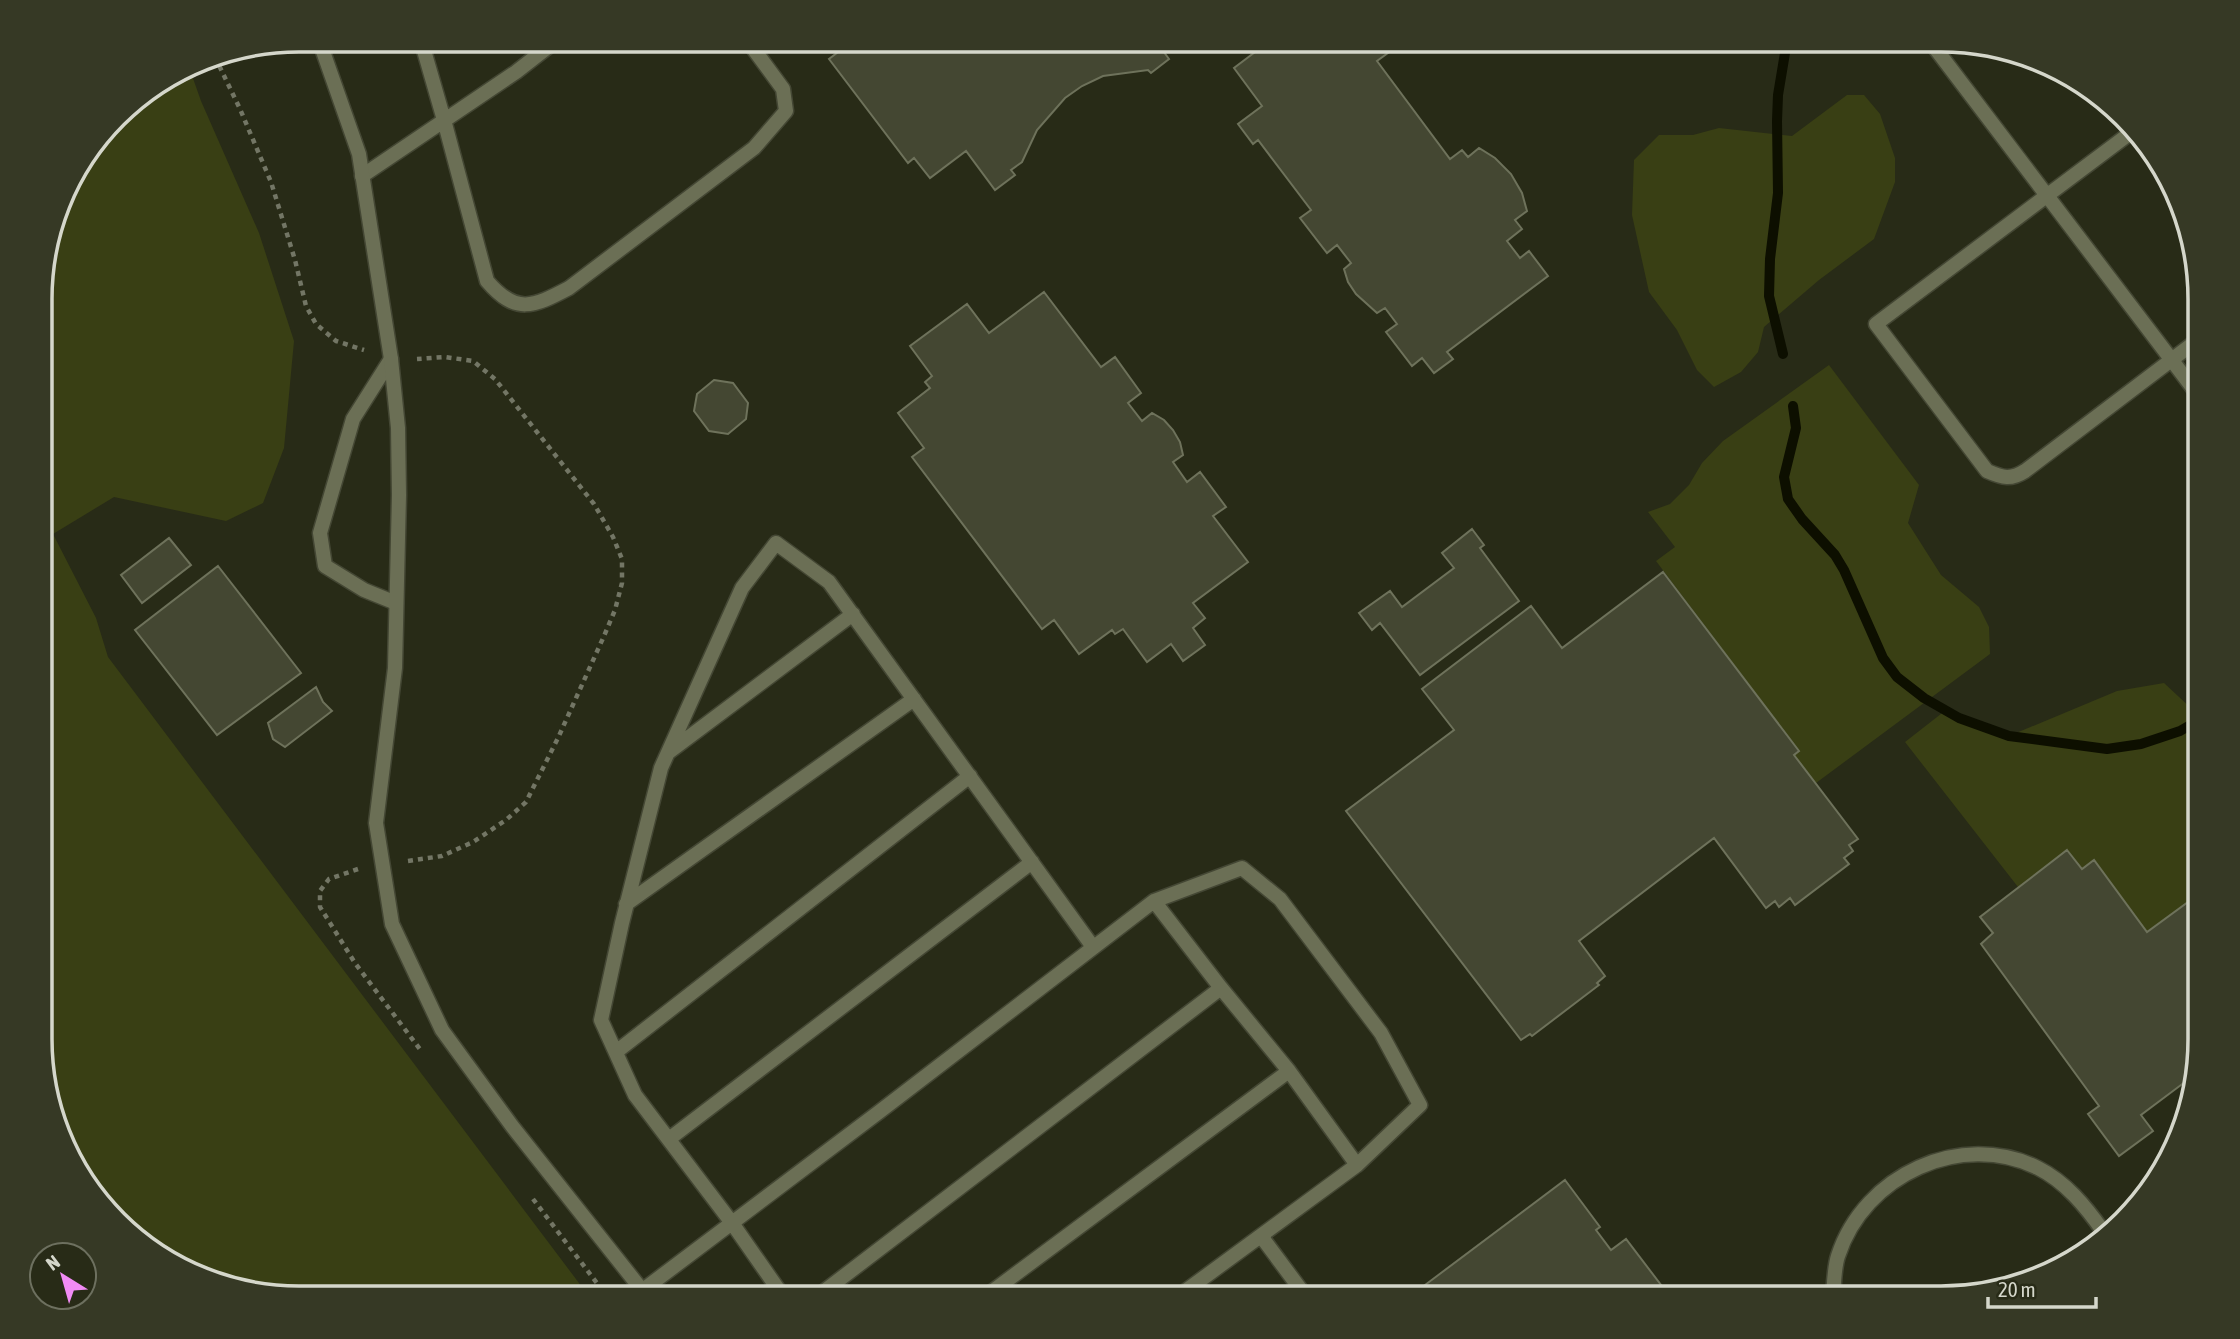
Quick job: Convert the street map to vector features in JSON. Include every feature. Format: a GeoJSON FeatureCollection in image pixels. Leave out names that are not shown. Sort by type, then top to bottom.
{"type":"FeatureCollection","features":[{"type":"Feature","properties":{"kind":"street"},"geometry":{"type":"LineString","coordinates":[[1938,52],[2187,381]]}},
{"type":"Feature","properties":{"kind":"street"},"geometry":{"type":"LineString","coordinates":[[324,53],[359,154],[391,359],[398,428],[395,668],[376,823],[392,924],[442,1030],[633,1286]]}},
{"type":"Feature","properties":{"kind":"street"},"geometry":{"type":"LineString","coordinates":[[425,53],[487,281],[501,297],[522,304],[541,303],[569,288],[754,148],[786,111],[783,89],[756,53]]}},
{"type":"Feature","properties":{"kind":"street"},"geometry":{"type":"LineString","coordinates":[[362,177],[541,53]]}},
{"type":"Feature","properties":{"kind":"street"},"geometry":{"type":"LineString","coordinates":[[2126,137],[1875,324],[1987,471],[2002,478],[2015,477],[2187,348]]}},
{"type":"Feature","properties":{"kind":"street"},"geometry":{"type":"LineString","coordinates":[[391,359],[353,419],[320,533],[325,566],[364,590],[396,603]]}},
{"type":"Feature","properties":{"kind":"street"},"geometry":{"type":"LineString","coordinates":[[776,1286],[635,1095],[601,1020],[626,904],[661,768],[742,587],[776,543],[829,582],[1093,947]]}},
{"type":"Feature","properties":{"kind":"street"},"geometry":{"type":"LineString","coordinates":[[668,752],[853,614]]}},
{"type":"Feature","properties":{"kind":"street"},"geometry":{"type":"LineString","coordinates":[[626,904],[914,699]]}},
{"type":"Feature","properties":{"kind":"street"},"geometry":{"type":"LineString","coordinates":[[616,1052],[970,776]]}},
{"type":"Feature","properties":{"kind":"street"},"geometry":{"type":"LineString","coordinates":[[669,1139],[1032,862]]}},
{"type":"Feature","properties":{"kind":"street"},"geometry":{"type":"LineString","coordinates":[[653,1286],[1154,901],[1242,868],[1280,899],[1381,1033],[1420,1105],[1357,1165],[1192,1286]]}},
{"type":"Feature","properties":{"kind":"street"},"geometry":{"type":"LineString","coordinates":[[1154,901],[1221,989],[1289,1071],[1357,1165]]}},
{"type":"Feature","properties":{"kind":"street"},"geometry":{"type":"LineString","coordinates":[[830,1286],[1221,989]]}},
{"type":"Feature","properties":{"kind":"street"},"geometry":{"type":"LineString","coordinates":[[998,1286],[1289,1071]]}},
{"type":"Feature","properties":{"kind":"street"},"geometry":{"type":"LineString","coordinates":[[1834,1286],[1838,1256],[1866,1205],[1890,1184],[1918,1166],[1948,1157],[1979,1155],[2011,1158],[2038,1168],[2068,1189],[2100,1227]]}},
{"type":"Feature","properties":{"kind":"street"},"geometry":{"type":"LineString","coordinates":[[1261,1236],[1298,1286]]}},
{"type":"Feature","properties":{"kind":"path"},"geometry":{"type":"LineString","coordinates":[[219,66],[271,182],[306,306],[316,324],[336,341],[391,359],[445,357],[473,361],[495,379],[598,510],[622,559],[622,583],[615,610],[558,738],[526,802],[506,820],[473,842],[442,856],[350,870],[329,879],[320,891],[320,907],[355,963],[429,1060]]}},
{"type":"Feature","properties":{"kind":"path"},"geometry":{"type":"LineString","coordinates":[[527,1190],[598,1286]]}},
{"type":"Feature","properties":{"kind":"green space"},"geometry":{"type":"Polygon","coordinates":[[[192,77],[259,233],[294,341],[284,448],[263,503],[226,521],[114,497],[53,534],[96,618],[108,657],[581,1286],[283,1286],[251,1282],[205,1268],[162,1245],[114,1202],[94,1177],[78,1149],[61,1104],[52,1040],[52,299],[57,251],[71,205],[104,149],[125,125],[149,104],[192,77]]]}},
{"type":"Feature","properties":{"kind":"green space"},"geometry":{"type":"Polygon","coordinates":[[[1847,95],[1864,95],[1880,114],[1895,158],[1895,182],[1874,239],[1819,280],[1764,327],[1758,352],[1741,372],[1714,387],[1697,370],[1677,330],[1649,292],[1632,215],[1634,160],[1659,135],[1693,135],[1719,128],[1792,136],[1847,95]]]}},
{"type":"Feature","properties":{"kind":"green space"},"geometry":{"type":"Polygon","coordinates":[[[1829,365],[1919,485],[1908,523],[1941,575],[1979,607],[1989,627],[1990,654],[1816,783],[1794,755],[1799,751],[1656,561],[1675,547],[1648,512],[1670,504],[1689,485],[1702,463],[1723,441],[1829,365]]]}},
{"type":"Feature","properties":{"kind":"green space"},"geometry":{"type":"Polygon","coordinates":[[[2164,683],[2188,705],[2188,902],[2147,932],[2094,860],[2082,869],[2067,850],[2018,887],[1905,742],[1946,710],[1959,718],[2009,736],[2117,691],[2164,683]]]}},
{"type":"Feature","properties":{"kind":"building"},"geometry":{"type":"Polygon","coordinates":[[[1164,52],[1169,59],[1151,73],[1148,70],[1103,76],[1065,98],[1037,130],[1022,162],[1011,170],[1015,175],[995,190],[966,151],[930,178],[914,158],[908,163],[829,59],[837,53],[1164,52]]]}},
{"type":"Feature","properties":{"kind":"building"},"geometry":{"type":"Polygon","coordinates":[[[1255,52],[1389,52],[1377,61],[1450,159],[1462,150],[1468,157],[1479,148],[1495,158],[1511,174],[1522,193],[1527,211],[1515,220],[1522,229],[1507,241],[1520,258],[1529,251],[1548,276],[1447,352],[1453,359],[1434,373],[1422,358],[1412,366],[1386,332],[1397,324],[1385,308],[1377,313],[1356,294],[1344,269],[1351,263],[1337,245],[1327,253],[1300,218],[1311,210],[1258,140],[1253,144],[1238,124],[1262,106],[1234,68],[1255,52]]]}},
{"type":"Feature","properties":{"kind":"building"},"geometry":{"type":"Polygon","coordinates":[[[1044,292],[1101,367],[1115,357],[1141,393],[1128,403],[1142,421],[1152,413],[1164,420],[1173,430],[1183,455],[1173,462],[1187,482],[1200,472],[1226,507],[1213,516],[1248,562],[1193,603],[1205,618],[1193,628],[1205,645],[1183,661],[1171,644],[1147,662],[1123,629],[1115,634],[1112,630],[1079,654],[1054,620],[1042,629],[912,457],[924,448],[898,413],[930,388],[925,382],[932,376],[910,346],[967,304],[989,333],[1044,292]]]}},
{"type":"Feature","properties":{"kind":"building"},"geometry":{"type":"Polygon","coordinates":[[[714,380],[733,383],[748,403],[746,419],[728,434],[709,431],[694,411],[697,394],[714,380]]]}},
{"type":"Feature","properties":{"kind":"building"},"geometry":{"type":"Polygon","coordinates":[[[1472,529],[1484,545],[1480,548],[1519,601],[1420,675],[1380,623],[1372,630],[1359,613],[1390,591],[1402,607],[1454,568],[1442,553],[1472,529]]]}},
{"type":"Feature","properties":{"kind":"building"},"geometry":{"type":"Polygon","coordinates":[[[169,538],[191,565],[142,603],[121,575],[169,538]]]}},
{"type":"Feature","properties":{"kind":"building"},"geometry":{"type":"Polygon","coordinates":[[[218,566],[301,673],[217,735],[135,630],[218,566]]]}},
{"type":"Feature","properties":{"kind":"building"},"geometry":{"type":"Polygon","coordinates":[[[1663,572],[1799,751],[1794,755],[1858,839],[1849,845],[1853,851],[1844,858],[1849,864],[1795,905],[1790,898],[1779,907],[1775,901],[1766,908],[1714,838],[1579,941],[1605,976],[1597,983],[1599,985],[1532,1036],[1530,1034],[1521,1040],[1346,811],[1454,730],[1422,689],[1531,606],[1562,648],[1663,572]]]}},
{"type":"Feature","properties":{"kind":"building"},"geometry":{"type":"Polygon","coordinates":[[[316,687],[323,702],[332,711],[285,747],[273,739],[268,723],[316,687]]]}},
{"type":"Feature","properties":{"kind":"building"},"geometry":{"type":"Polygon","coordinates":[[[2067,850],[2082,869],[2094,860],[2147,932],[2188,902],[2188,1040],[2184,1083],[2141,1115],[2153,1131],[2119,1156],[2088,1114],[2099,1106],[1981,944],[1993,933],[1980,917],[2067,850]]]}},
{"type":"Feature","properties":{"kind":"building"},"geometry":{"type":"Polygon","coordinates":[[[1565,1180],[1600,1227],[1596,1230],[1611,1250],[1626,1239],[1662,1286],[1424,1286],[1565,1180]]]}},
{"type":"Feature","properties":{"kind":"waterway"},"geometry":{"type":"LineString","coordinates":[[1783,354],[1769,296],[1770,259],[1778,193],[1778,95],[1785,52]]}},
{"type":"Feature","properties":{"kind":"waterway"},"geometry":{"type":"LineString","coordinates":[[1793,406],[1796,428],[1784,477],[1788,499],[1802,519],[1835,555],[1883,658],[1897,677],[1924,698],[1959,718],[2009,736],[2107,749],[2141,744],[2188,727]]}}]}
